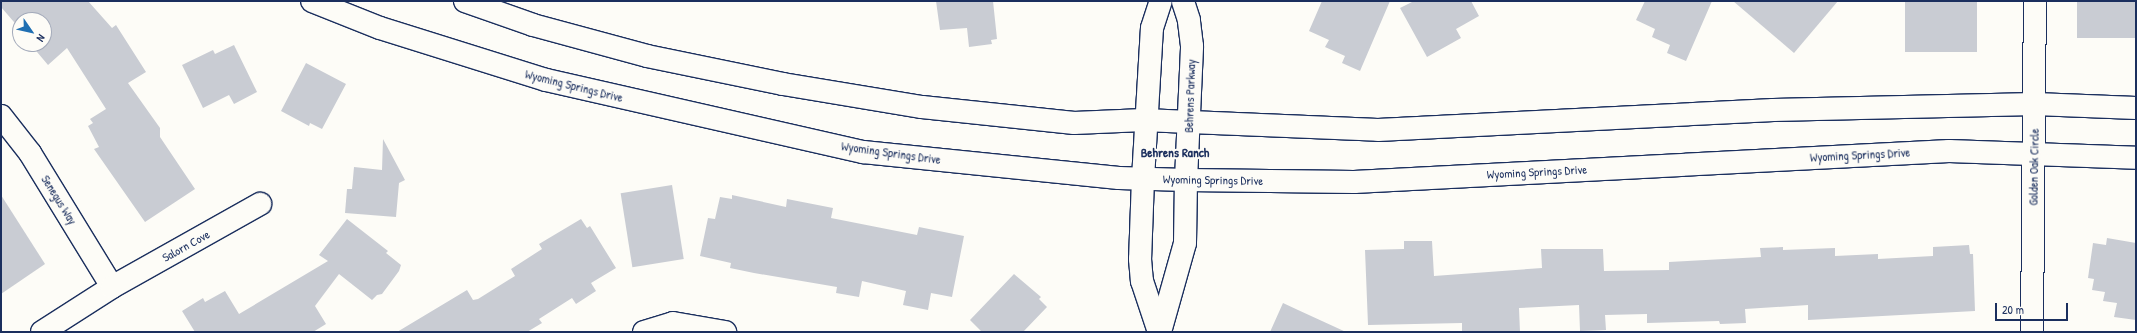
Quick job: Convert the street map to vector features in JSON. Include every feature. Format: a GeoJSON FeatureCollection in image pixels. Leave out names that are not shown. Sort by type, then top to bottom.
{"type":"FeatureCollection","features":[{"type":"Feature","properties":{"kind":"street","name":"Wyoming Springs Drive"},"geometry":{"type":"LineString","coordinates":[[312,1],[380,28],[546,80],[856,151],[1143,180],[1354,182],[1949,151],[2035,153],[2136,158]]}},
{"type":"Feature","properties":{"kind":"street"},"geometry":{"type":"LineString","coordinates":[[465,1],[533,25],[648,56],[783,84],[922,107],[1074,123],[1144,120],[1378,130],[1773,110],[2035,104],[2136,108]]}},
{"type":"Feature","properties":{"kind":"street","name":"Behrens Parkway"},"geometry":{"type":"LineString","coordinates":[[1159,332],[1142,281],[1140,259],[1144,120],[1152,28],[1161,1]]}},
{"type":"Feature","properties":{"kind":"street","name":"Behrens Parkway"},"geometry":{"type":"LineString","coordinates":[[1159,332],[1185,243],[1186,180],[1190,122],[1192,46],[1189,20],[1183,1]]}},
{"type":"Feature","properties":{"kind":"street","name":"Golden Oak Circle"},"geometry":{"type":"LineString","coordinates":[[2032,332],[2035,153],[2035,1]]}},
{"type":"Feature","properties":{"kind":"street","name":"Senegus Way"},"geometry":{"type":"LineString","coordinates":[[1,116],[30,153],[112,287]]}},
{"type":"Feature","properties":{"kind":"street","name":"Salorn Cove"},"geometry":{"type":"LineString","coordinates":[[42,332],[112,287],[260,204]]}},
{"type":"Feature","properties":{"kind":"street"},"geometry":{"type":"LineString","coordinates":[[644,332],[674,323],[725,332]]}},
{"type":"Feature","properties":{"kind":"building"},"geometry":{"type":"Polygon","coordinates":[[[1,1],[88,1],[112,28],[116,25],[146,72],[128,83],[160,128],[160,137],[195,189],[145,222],[94,149],[99,147],[88,126],[93,123],[90,119],[106,109],[67,48],[48,65],[37,52],[52,52],[52,12],[12,12],[12,20],[1,7],[1,1]]]}},
{"type":"Feature","properties":{"kind":"building"},"geometry":{"type":"Polygon","coordinates":[[[936,1],[993,1],[997,39],[991,40],[992,44],[969,47],[967,28],[940,30],[936,1]]]}},
{"type":"Feature","properties":{"kind":"building"},"geometry":{"type":"Polygon","coordinates":[[[1322,1],[1390,1],[1360,71],[1342,63],[1345,56],[1325,47],[1329,40],[1309,31],[1322,1]]]}},
{"type":"Feature","properties":{"kind":"building"},"geometry":{"type":"Polygon","coordinates":[[[1414,1],[1471,1],[1479,16],[1456,29],[1461,38],[1427,57],[1400,8],[1414,1]]]}},
{"type":"Feature","properties":{"kind":"building"},"geometry":{"type":"Polygon","coordinates":[[[1645,1],[1712,1],[1686,61],[1667,53],[1670,45],[1652,37],[1655,29],[1636,20],[1645,1]]]}},
{"type":"Feature","properties":{"kind":"building"},"geometry":{"type":"Polygon","coordinates":[[[1733,1],[1838,1],[1794,53],[1733,1]]]}},
{"type":"Feature","properties":{"kind":"building"},"geometry":{"type":"Polygon","coordinates":[[[1905,1],[1977,1],[1977,52],[1905,52],[1905,1]]]}},
{"type":"Feature","properties":{"kind":"building"},"geometry":{"type":"Polygon","coordinates":[[[2077,1],[2136,1],[2136,38],[2077,38],[2077,1]]]}},
{"type":"Feature","properties":{"kind":"building"},"geometry":{"type":"Polygon","coordinates":[[[234,45],[257,92],[234,104],[229,95],[203,108],[182,65],[213,50],[215,54],[234,45]]]}},
{"type":"Feature","properties":{"kind":"building"},"geometry":{"type":"Polygon","coordinates":[[[306,63],[346,84],[322,129],[310,123],[309,126],[281,111],[306,63]]]}},
{"type":"Feature","properties":{"kind":"building"},"geometry":{"type":"Polygon","coordinates":[[[383,139],[405,180],[399,183],[396,217],[345,213],[347,189],[352,189],[354,167],[382,170],[383,139]]]}},
{"type":"Feature","properties":{"kind":"building"},"geometry":{"type":"Polygon","coordinates":[[[672,185],[684,259],[632,267],[621,193],[672,185]]]}},
{"type":"Feature","properties":{"kind":"building"},"geometry":{"type":"Polygon","coordinates":[[[1,195],[45,264],[1,294],[1,195]]]}},
{"type":"Feature","properties":{"kind":"building"},"geometry":{"type":"Polygon","coordinates":[[[732,195],[786,207],[787,199],[833,208],[831,218],[917,235],[919,227],[964,236],[952,297],[931,293],[928,310],[903,305],[906,291],[862,281],[859,297],[836,293],[837,287],[730,268],[731,263],[700,256],[708,218],[715,219],[720,197],[732,199],[732,195]]]}},
{"type":"Feature","properties":{"kind":"building"},"geometry":{"type":"Polygon","coordinates":[[[347,219],[388,251],[386,253],[401,265],[399,271],[382,294],[377,295],[372,300],[339,274],[315,306],[326,324],[313,332],[195,332],[182,311],[203,298],[205,302],[225,291],[239,314],[328,261],[319,255],[347,219]]]}},
{"type":"Feature","properties":{"kind":"building"},"geometry":{"type":"Polygon","coordinates":[[[581,219],[587,228],[590,226],[616,268],[591,283],[596,291],[576,304],[572,298],[539,319],[542,323],[527,332],[397,332],[467,290],[473,300],[478,299],[515,276],[511,269],[542,249],[539,244],[581,219]]]}},
{"type":"Feature","properties":{"kind":"building"},"geometry":{"type":"Polygon","coordinates":[[[2107,238],[2136,243],[2136,320],[2114,317],[2117,303],[2103,301],[2105,292],[2092,290],[2094,279],[2088,278],[2093,243],[2106,245],[2107,238]]]}},
{"type":"Feature","properties":{"kind":"building"},"geometry":{"type":"Polygon","coordinates":[[[1404,241],[1432,241],[1434,276],[1542,268],[1541,249],[1603,249],[1604,271],[1669,270],[1669,262],[1761,257],[1760,248],[1783,247],[1783,250],[1835,248],[1835,256],[1878,254],[1878,259],[1933,256],[1933,247],[1969,245],[1970,254],[1973,254],[1975,311],[1808,320],[1808,305],[1745,309],[1746,323],[1720,324],[1719,321],[1647,323],[1647,314],[1605,315],[1606,330],[1580,331],[1579,305],[1519,308],[1520,332],[1462,332],[1462,323],[1368,325],[1365,250],[1404,249],[1404,241]]]}},
{"type":"Feature","properties":{"kind":"building"},"geometry":{"type":"Polygon","coordinates":[[[1014,274],[1041,297],[1039,299],[1047,307],[1023,332],[982,332],[970,320],[1014,274]]]}},
{"type":"Feature","properties":{"kind":"building"},"geometry":{"type":"Polygon","coordinates":[[[1283,303],[1298,310],[1346,332],[1270,332],[1283,303]]]}},
{"type":"Feature","properties":{"kind":"district","name":"Behrens Ranch"},"geometry":{"type":"Point","coordinates":[1175,152]}}]}
